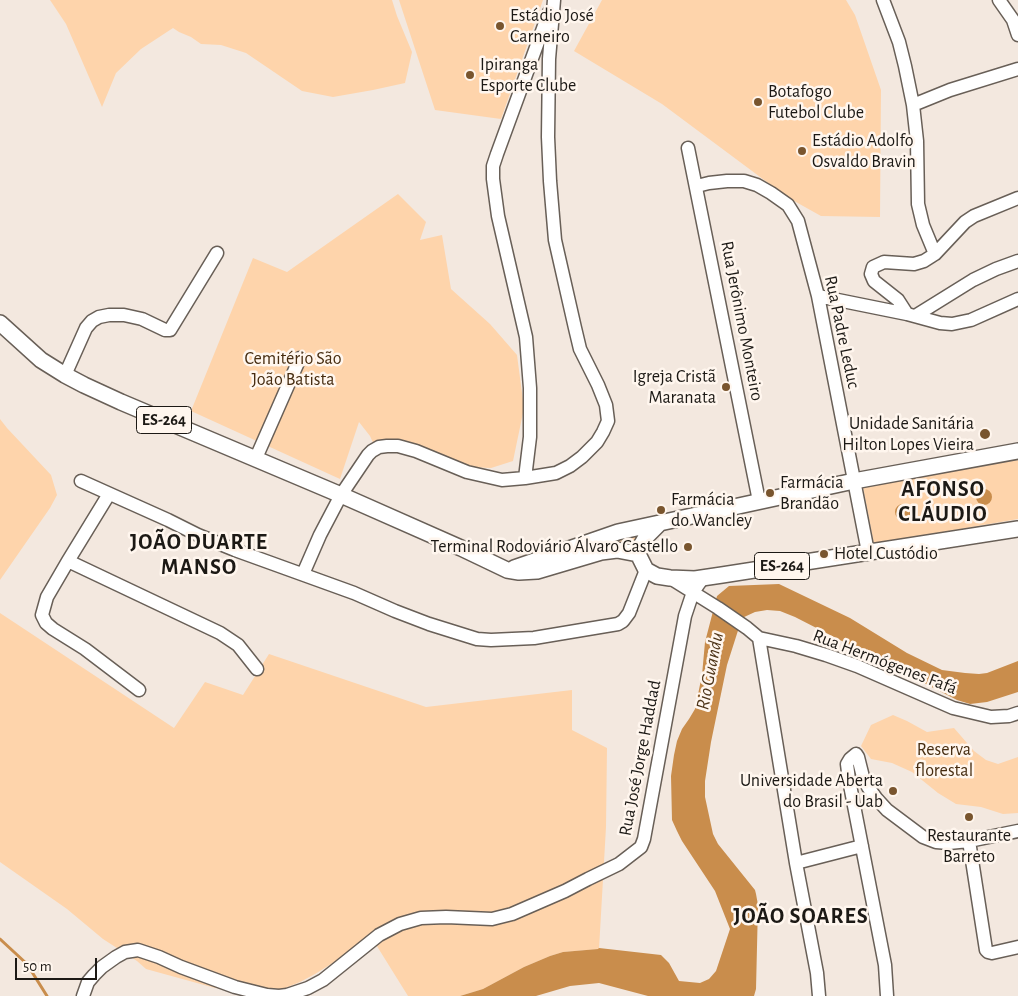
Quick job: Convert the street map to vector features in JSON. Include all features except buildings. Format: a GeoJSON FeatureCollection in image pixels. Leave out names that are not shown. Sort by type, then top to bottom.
{"type":"FeatureCollection","features":[{"type":"Feature","properties":{"kind":"main road","name":"ES-264"},"geometry":{"type":"LineString","coordinates":[[0,323],[41,360],[64,375],[122,402],[341,495],[507,570],[519,572],[537,571],[601,552],[618,550],[638,554]]}},
{"type":"Feature","properties":{"kind":"main road"},"geometry":{"type":"LineString","coordinates":[[507,570],[618,532],[854,481],[1018,450]]}},
{"type":"Feature","properties":{"kind":"main road"},"geometry":{"type":"LineString","coordinates":[[646,570],[638,554],[646,537],[659,524]]}},
{"type":"Feature","properties":{"kind":"main road","name":"ES-264"},"geometry":{"type":"LineString","coordinates":[[646,570],[658,576],[697,583],[868,552],[1018,529]]}},
{"type":"Feature","properties":{"kind":"street"},"geometry":{"type":"LineString","coordinates":[[526,478],[530,437],[530,388],[526,337],[498,216],[493,166],[553,0]]}},
{"type":"Feature","properties":{"kind":"street"},"geometry":{"type":"LineString","coordinates":[[304,574],[320,535],[341,495],[368,455],[379,447],[398,446],[416,451],[467,472],[502,480],[526,478],[556,473],[570,466],[597,442],[608,421],[603,397],[580,349],[555,240],[548,137],[553,0]]}},
{"type":"Feature","properties":{"kind":"street"},"geometry":{"type":"LineString","coordinates":[[883,0],[899,42],[913,105],[917,141],[918,204],[935,254]]}},
{"type":"Feature","properties":{"kind":"street"},"geometry":{"type":"LineString","coordinates":[[1000,0],[1013,20],[1018,35]]}},
{"type":"Feature","properties":{"kind":"street"},"geometry":{"type":"LineString","coordinates":[[913,105],[950,90],[1018,69]]}},
{"type":"Feature","properties":{"kind":"street","name":"Rua Jerônimo Monteiro"},"geometry":{"type":"LineString","coordinates":[[688,148],[760,501]]}},
{"type":"Feature","properties":{"kind":"street","name":"Rua Padre Leduc"},"geometry":{"type":"LineString","coordinates":[[697,186],[727,181],[757,185],[788,205],[798,221],[818,296],[868,552]]}},
{"type":"Feature","properties":{"kind":"street"},"geometry":{"type":"LineString","coordinates":[[911,315],[898,300],[874,281],[871,274],[873,267],[884,262],[914,264],[924,261],[935,254],[965,222],[974,216],[1018,198]]}},
{"type":"Feature","properties":{"kind":"street"},"geometry":{"type":"LineString","coordinates":[[64,375],[86,328],[99,317],[124,314],[170,330],[217,253]]}},
{"type":"Feature","properties":{"kind":"street"},"geometry":{"type":"LineString","coordinates":[[911,315],[973,280],[1018,261]]}},
{"type":"Feature","properties":{"kind":"street"},"geometry":{"type":"LineString","coordinates":[[818,296],[952,324],[971,320],[1018,299]]}},
{"type":"Feature","properties":{"kind":"street"},"geometry":{"type":"LineString","coordinates":[[256,458],[300,358]]}},
{"type":"Feature","properties":{"kind":"street"},"geometry":{"type":"LineString","coordinates":[[81,481],[235,550],[304,574],[430,624],[477,639],[534,638],[618,624],[629,613],[646,570]]}},
{"type":"Feature","properties":{"kind":"street"},"geometry":{"type":"LineString","coordinates":[[109,494],[47,597],[42,618],[53,629],[85,649],[139,690]]}},
{"type":"Feature","properties":{"kind":"street"},"geometry":{"type":"LineString","coordinates":[[68,560],[220,633],[238,646],[257,669]]}},
{"type":"Feature","properties":{"kind":"street","name":"Rua Hermógenes Fafá"},"geometry":{"type":"LineString","coordinates":[[697,583],[718,608],[759,638],[796,646],[857,666],[953,708],[991,717],[1018,714]]}},
{"type":"Feature","properties":{"kind":"street","name":"Rua José Jorge Haddad"},"geometry":{"type":"LineString","coordinates":[[83,996],[88,982],[102,967],[125,952],[138,950],[235,987],[267,995],[287,995],[308,988],[323,980],[379,936],[400,924],[432,917],[492,919],[512,914],[619,864],[641,847],[644,839],[686,616],[697,583]]}},
{"type":"Feature","properties":{"kind":"street"},"geometry":{"type":"LineString","coordinates":[[759,638],[819,996]]}},
{"type":"Feature","properties":{"kind":"street"},"geometry":{"type":"LineString","coordinates":[[887,996],[885,965],[848,772],[848,762],[851,757],[856,754],[868,788],[887,810],[923,837],[936,842],[949,843],[1018,831]]}},
{"type":"Feature","properties":{"kind":"street"},"geometry":{"type":"LineString","coordinates":[[969,840],[985,947],[988,952],[992,953],[1018,947]]}},
{"type":"Feature","properties":{"kind":"street"},"geometry":{"type":"LineString","coordinates":[[796,863],[862,846]]}},
{"type":"Feature","properties":{"kind":"green space"},"geometry":{"type":"Polygon","coordinates":[[[50,0],[392,0],[412,52],[405,83],[333,97],[302,91],[246,53],[221,45],[201,44],[173,28],[141,49],[116,73],[102,107],[66,24],[50,0]]]}},
{"type":"Feature","properties":{"kind":"green space","name":"Ipiranga Esporte Clube"},"geometry":{"type":"Polygon","coordinates":[[[399,0],[543,0],[501,119],[435,110],[399,0]]]}},
{"type":"Feature","properties":{"kind":"green space","name":"Estádio Adolfo Osvaldo Bravin"},"geometry":{"type":"Polygon","coordinates":[[[602,0],[846,0],[855,15],[881,90],[880,217],[821,216],[787,197],[662,104],[574,51],[602,0]]]}},
{"type":"Feature","properties":{"kind":"green space","name":"Cemitério São João Batista"},"geometry":{"type":"Polygon","coordinates":[[[398,194],[426,222],[420,240],[442,235],[451,289],[490,324],[517,355],[524,408],[513,461],[491,468],[451,466],[420,456],[375,447],[370,436],[359,422],[340,479],[191,411],[253,258],[287,272],[398,194]]]}},
{"type":"Feature","properties":{"kind":"green space"},"geometry":{"type":"Polygon","coordinates":[[[0,419],[51,475],[57,495],[0,580],[0,419]]]}},
{"type":"Feature","properties":{"kind":"green space"},"geometry":{"type":"Polygon","coordinates":[[[1018,460],[1018,519],[874,544],[863,487],[1018,460]]]}},
{"type":"Feature","properties":{"kind":"green space"},"geometry":{"type":"Polygon","coordinates":[[[640,533],[634,546],[562,558],[606,542],[640,533]]]}},
{"type":"Feature","properties":{"kind":"green space"},"geometry":{"type":"Polygon","coordinates":[[[0,613],[174,728],[205,682],[243,695],[269,654],[426,707],[572,690],[572,730],[607,748],[606,827],[599,949],[563,952],[550,956],[524,967],[483,989],[460,996],[408,996],[370,935],[344,956],[315,974],[273,993],[215,988],[146,969],[103,939],[67,909],[0,862],[0,613]]]}},
{"type":"Feature","properties":{"kind":"green space","name":"Reserva florestal"},"geometry":{"type":"Polygon","coordinates":[[[893,715],[927,732],[954,728],[974,751],[986,760],[998,764],[1018,757],[1018,813],[1003,814],[981,807],[956,804],[938,793],[912,772],[892,763],[871,759],[861,746],[871,725],[893,715]]]}},
{"type":"Feature","properties":{"kind":"water"},"geometry":{"type":"Polygon","coordinates":[[[984,489],[992,497],[984,505],[976,497],[984,489]]]}},
{"type":"Feature","properties":{"kind":"water"},"geometry":{"type":"Polygon","coordinates":[[[900,504],[906,504],[911,509],[909,518],[900,520],[895,515],[895,509],[900,504]]]}},
{"type":"Feature","properties":{"kind":"water","name":"Rio Guandu"},"geometry":{"type":"Polygon","coordinates":[[[779,584],[850,618],[907,653],[942,670],[979,674],[987,673],[1018,661],[1018,692],[987,702],[970,704],[957,700],[780,611],[767,610],[755,612],[742,618],[727,665],[711,742],[705,781],[705,797],[713,834],[718,844],[755,890],[756,894],[758,905],[756,989],[754,996],[648,996],[599,983],[570,986],[536,996],[460,996],[483,989],[524,967],[550,956],[563,952],[599,948],[661,955],[669,963],[679,981],[700,983],[709,979],[716,971],[730,929],[715,891],[682,841],[672,820],[671,776],[674,755],[682,729],[695,709],[702,675],[705,642],[717,596],[729,586],[779,584]]]}},
{"type":"Feature","properties":{"kind":"waterway"},"geometry":{"type":"LineString","coordinates":[[0,939],[27,964],[47,996]]}},
{"type":"Feature","properties":{"kind":"place","name":"Estádio José Carneiro"},"geometry":{"type":"Point","coordinates":[500,26]}},
{"type":"Feature","properties":{"kind":"place","name":"Ipiranga Esporte Clube"},"geometry":{"type":"Point","coordinates":[470,75]}},
{"type":"Feature","properties":{"kind":"place","name":"Botafogo Futebol Clube"},"geometry":{"type":"Point","coordinates":[758,102]}},
{"type":"Feature","properties":{"kind":"place","name":"Estádio Adolfo Osvaldo Bravin"},"geometry":{"type":"Point","coordinates":[802,151]}},
{"type":"Feature","properties":{"kind":"place","name":"Igreja Cristã Maranata"},"geometry":{"type":"Point","coordinates":[726,387]}},
{"type":"Feature","properties":{"kind":"place","name":"Unidade Sanitária Hilton Lopes Vieira"},"geometry":{"type":"Point","coordinates":[985,434]}},
{"type":"Feature","properties":{"kind":"place","name":"Farmácia Brandão"},"geometry":{"type":"Point","coordinates":[770,493]}},
{"type":"Feature","properties":{"kind":"place","name":"Farmácia do Wancley"},"geometry":{"type":"Point","coordinates":[661,510]}},
{"type":"Feature","properties":{"kind":"place","name":"Terminal Rodoviário Álvaro Castello"},"geometry":{"type":"Point","coordinates":[688,547]}},
{"type":"Feature","properties":{"kind":"place","name":"Hotel Custódio"},"geometry":{"type":"Point","coordinates":[824,554]}},
{"type":"Feature","properties":{"kind":"place","name":"Universidade Aberta do Brasil - Uab"},"geometry":{"type":"Point","coordinates":[893,791]}},
{"type":"Feature","properties":{"kind":"place","name":"Restaurante Barreto"},"geometry":{"type":"Point","coordinates":[969,817]}},
{"type":"Feature","properties":{"kind":"district","name":"AFONSO CLÁUDIO"},"geometry":{"type":"Point","coordinates":[943,502]}},
{"type":"Feature","properties":{"kind":"district","name":"JOÃO DUARTE MANSO"},"geometry":{"type":"Point","coordinates":[199,554]}},
{"type":"Feature","properties":{"kind":"district","name":"JOÃO SOARES"},"geometry":{"type":"Point","coordinates":[801,916]}}]}
